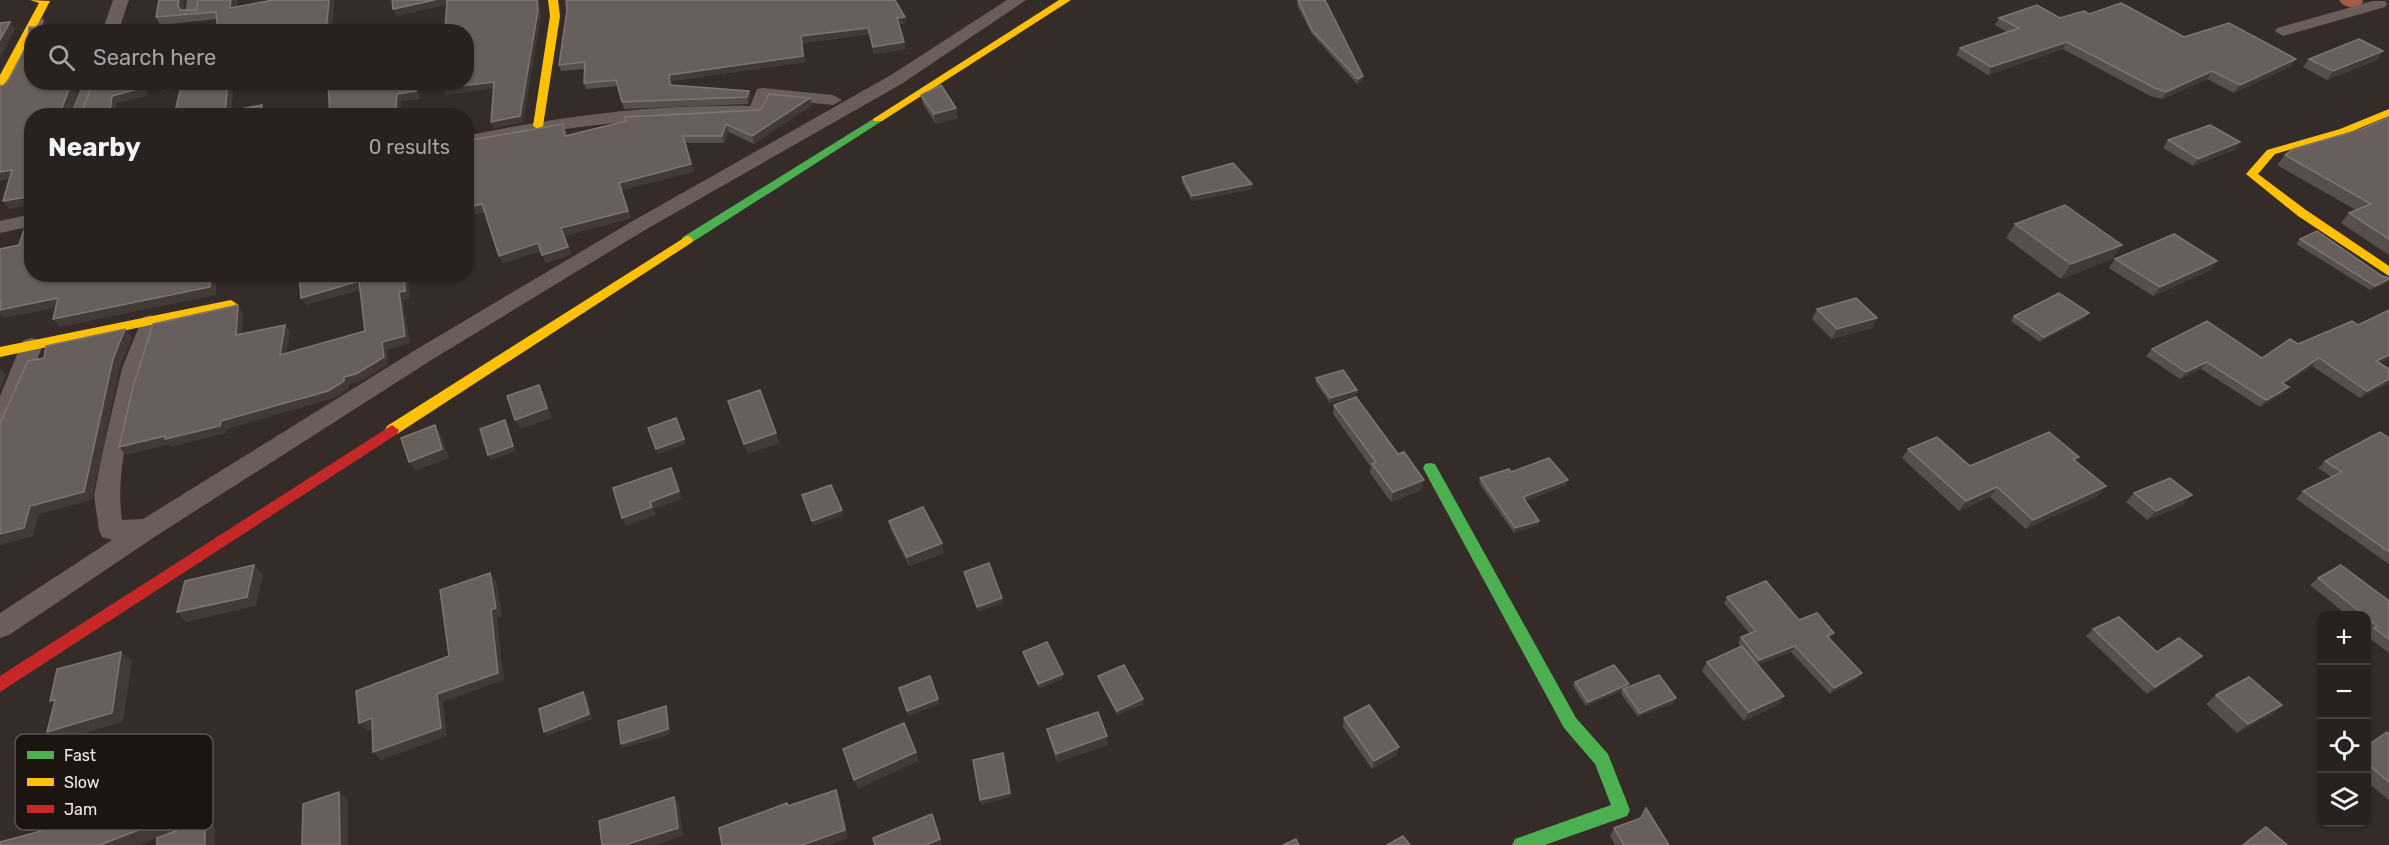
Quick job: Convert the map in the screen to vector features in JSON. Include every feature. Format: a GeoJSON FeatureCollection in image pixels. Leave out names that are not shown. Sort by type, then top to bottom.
{"type":"FeatureCollection","features":[{"type":"Feature","properties":{"kind":"street"},"geometry":{"type":"LineString","coordinates":[[32,24],[45,1],[36,0]]}},
{"type":"Feature","properties":{"kind":"street"},"geometry":{"type":"LineString","coordinates":[[113,24],[121,0]]}},
{"type":"Feature","properties":{"kind":"street"},"geometry":{"type":"LineString","coordinates":[[538,126],[555,16],[552,0]]}},
{"type":"Feature","properties":{"kind":"street"},"geometry":{"type":"LineString","coordinates":[[0,627],[147,529],[425,354],[638,226],[897,79],[1018,0]]}},
{"type":"Feature","properties":{"kind":"street"},"geometry":{"type":"LineString","coordinates":[[0,685],[595,298],[1065,0]]}},
{"type":"Feature","properties":{"kind":"street"},"geometry":{"type":"LineString","coordinates":[[2283,31],[2380,4]]}},
{"type":"Feature","properties":{"kind":"street"},"geometry":{"type":"LineString","coordinates":[[1,80],[24,39]]}},
{"type":"Feature","properties":{"kind":"street"},"geometry":{"type":"LineString","coordinates":[[81,108],[89,90]]}},
{"type":"Feature","properties":{"kind":"street"},"geometry":{"type":"LineString","coordinates":[[474,140],[538,126],[699,110],[757,111],[763,93],[833,100]]}},
{"type":"Feature","properties":{"kind":"street"},"geometry":{"type":"LineString","coordinates":[[2389,112],[2344,132],[2271,152],[2252,174],[2302,213],[2389,272]]}},
{"type":"Feature","properties":{"kind":"street"},"geometry":{"type":"LineString","coordinates":[[0,227],[24,222]]}},
{"type":"Feature","properties":{"kind":"street"},"geometry":{"type":"LineString","coordinates":[[0,352],[231,304]]}},
{"type":"Feature","properties":{"kind":"street"},"geometry":{"type":"LineString","coordinates":[[147,529],[111,530],[106,496],[114,450],[134,368],[150,322]]}},
{"type":"Feature","properties":{"kind":"street"},"geometry":{"type":"LineString","coordinates":[[0,423],[32,345]]}},
{"type":"Feature","properties":{"kind":"street"},"geometry":{"type":"LineString","coordinates":[[1430,468],[1570,723],[1602,759],[1621,810],[1521,845]]}},
{"type":"Feature","properties":{"kind":"building"},"geometry":{"type":"Polygon","coordinates":[[[159,0],[179,0],[180,10],[196,10],[198,0],[231,0],[230,8],[273,0],[329,0],[327,24],[217,24],[216,12],[156,17],[159,0]]]}},
{"type":"Feature","properties":{"kind":"building"},"geometry":{"type":"Polygon","coordinates":[[[392,0],[435,0],[393,9],[392,0]]]}},
{"type":"Feature","properties":{"kind":"building"},"geometry":{"type":"Polygon","coordinates":[[[447,0],[537,0],[538,10],[520,116],[491,122],[494,82],[474,84],[474,24],[446,24],[447,0]]]}},
{"type":"Feature","properties":{"kind":"building"},"geometry":{"type":"Polygon","coordinates":[[[566,0],[895,0],[905,17],[897,18],[904,42],[873,47],[868,28],[801,36],[803,56],[669,75],[670,85],[749,91],[747,97],[622,102],[616,80],[584,83],[585,62],[559,65],[567,10],[566,0]]]}},
{"type":"Feature","properties":{"kind":"building"},"geometry":{"type":"Polygon","coordinates":[[[1298,0],[1325,0],[1363,76],[1358,79],[1312,30],[1298,0]]]}},
{"type":"Feature","properties":{"kind":"building"},"geometry":{"type":"Polygon","coordinates":[[[2121,3],[2184,37],[2229,23],[2296,59],[2240,85],[2212,71],[2166,92],[2067,42],[1991,67],[1960,48],[2019,28],[1999,18],[2037,5],[2060,18],[2084,11],[2089,14],[2121,3]]]}},
{"type":"Feature","properties":{"kind":"building"},"geometry":{"type":"Polygon","coordinates":[[[10,22],[0,40],[0,23],[10,22]]]}},
{"type":"Feature","properties":{"kind":"building"},"geometry":{"type":"Polygon","coordinates":[[[2359,39],[2383,51],[2333,71],[2309,59],[2359,39]]]}},
{"type":"Feature","properties":{"kind":"building"},"geometry":{"type":"Polygon","coordinates":[[[24,51],[24,90],[69,90],[62,108],[24,108],[24,197],[3,201],[12,170],[0,172],[0,86],[9,79],[24,51]]]}},
{"type":"Feature","properties":{"kind":"building"},"geometry":{"type":"Polygon","coordinates":[[[941,85],[956,108],[934,114],[921,95],[941,85]]]}},
{"type":"Feature","properties":{"kind":"building"},"geometry":{"type":"Polygon","coordinates":[[[90,90],[133,90],[112,96],[110,108],[84,108],[90,90]]]}},
{"type":"Feature","properties":{"kind":"building"},"geometry":{"type":"Polygon","coordinates":[[[180,90],[227,90],[225,108],[176,108],[180,90]]]}},
{"type":"Feature","properties":{"kind":"building"},"geometry":{"type":"Polygon","coordinates":[[[328,90],[416,90],[397,94],[396,108],[330,108],[328,90]]]}},
{"type":"Feature","properties":{"kind":"building"},"geometry":{"type":"Polygon","coordinates":[[[769,94],[810,98],[752,136],[726,124],[722,136],[683,136],[691,164],[619,183],[628,211],[561,228],[568,247],[542,255],[538,243],[499,256],[482,204],[474,206],[474,140],[563,124],[565,136],[626,121],[625,117],[761,110],[769,94]]]}},
{"type":"Feature","properties":{"kind":"building"},"geometry":{"type":"Polygon","coordinates":[[[262,105],[262,108],[246,108],[262,105]]]}},
{"type":"Feature","properties":{"kind":"building"},"geometry":{"type":"Polygon","coordinates":[[[2389,117],[2389,239],[2349,213],[2371,204],[2285,155],[2293,149],[2362,129],[2389,117]]]}},
{"type":"Feature","properties":{"kind":"building"},"geometry":{"type":"Polygon","coordinates":[[[2210,125],[2240,142],[2198,159],[2168,140],[2210,125]]]}},
{"type":"Feature","properties":{"kind":"building"},"geometry":{"type":"Polygon","coordinates":[[[1233,163],[1252,184],[1192,196],[1182,177],[1233,163]]]}},
{"type":"Feature","properties":{"kind":"building"},"geometry":{"type":"Polygon","coordinates":[[[2065,205],[2122,245],[2071,264],[2015,224],[2065,205]]]}},
{"type":"Feature","properties":{"kind":"building"},"geometry":{"type":"Polygon","coordinates":[[[24,230],[24,282],[210,282],[210,287],[53,319],[58,298],[0,310],[0,249],[19,245],[24,230]]]}},
{"type":"Feature","properties":{"kind":"building"},"geometry":{"type":"Polygon","coordinates":[[[2317,231],[2389,279],[2375,286],[2300,239],[2317,231]]]}},
{"type":"Feature","properties":{"kind":"building"},"geometry":{"type":"Polygon","coordinates":[[[2174,234],[2217,261],[2160,287],[2115,259],[2174,234]]]}},
{"type":"Feature","properties":{"kind":"building"},"geometry":{"type":"Polygon","coordinates":[[[300,282],[356,282],[301,298],[300,282]]]}},
{"type":"Feature","properties":{"kind":"building"},"geometry":{"type":"Polygon","coordinates":[[[359,282],[404,282],[405,291],[399,292],[405,336],[382,342],[384,357],[356,374],[344,377],[344,381],[328,391],[221,421],[220,426],[119,447],[133,387],[153,324],[238,305],[236,335],[285,325],[280,355],[365,331],[359,282]]]}},
{"type":"Feature","properties":{"kind":"building"},"geometry":{"type":"Polygon","coordinates":[[[2059,293],[2089,313],[2044,337],[2014,316],[2059,293]]]}},
{"type":"Feature","properties":{"kind":"building"},"geometry":{"type":"Polygon","coordinates":[[[1856,298],[1877,318],[1837,329],[1817,309],[1856,298]]]}},
{"type":"Feature","properties":{"kind":"building"},"geometry":{"type":"Polygon","coordinates":[[[2389,310],[2389,355],[2376,361],[2389,369],[2389,379],[2367,391],[2319,358],[2282,383],[2289,387],[2266,400],[2207,362],[2186,372],[2152,349],[2207,321],[2262,358],[2290,339],[2298,344],[2352,321],[2358,325],[2389,310]]]}},
{"type":"Feature","properties":{"kind":"building"},"geometry":{"type":"Polygon","coordinates":[[[125,329],[113,359],[84,492],[30,506],[24,528],[0,534],[0,423],[28,361],[44,358],[46,346],[125,329]]]}},
{"type":"Feature","properties":{"kind":"building"},"geometry":{"type":"Polygon","coordinates":[[[1343,370],[1357,390],[1330,398],[1316,378],[1343,370]]]}},
{"type":"Feature","properties":{"kind":"building"},"geometry":{"type":"Polygon","coordinates":[[[539,385],[547,408],[515,420],[507,396],[539,385]]]}},
{"type":"Feature","properties":{"kind":"building"},"geometry":{"type":"Polygon","coordinates":[[[760,390],[776,433],[744,444],[728,401],[760,390]]]}},
{"type":"Feature","properties":{"kind":"building"},"geometry":{"type":"Polygon","coordinates":[[[1356,397],[1398,454],[1404,452],[1424,480],[1393,492],[1372,464],[1376,462],[1334,405],[1356,397]]]}},
{"type":"Feature","properties":{"kind":"building"},"geometry":{"type":"Polygon","coordinates":[[[676,418],[684,439],[656,449],[648,428],[676,418]]]}},
{"type":"Feature","properties":{"kind":"building"},"geometry":{"type":"Polygon","coordinates":[[[505,420],[513,446],[488,455],[480,429],[505,420]]]}},
{"type":"Feature","properties":{"kind":"building"},"geometry":{"type":"Polygon","coordinates":[[[435,425],[442,449],[409,462],[401,438],[435,425]]]}},
{"type":"Feature","properties":{"kind":"building"},"geometry":{"type":"Polygon","coordinates":[[[2049,432],[2079,457],[2073,459],[2106,486],[2033,520],[1997,487],[1966,501],[1908,449],[1937,437],[1970,466],[2049,432]]]}},
{"type":"Feature","properties":{"kind":"building"},"geometry":{"type":"Polygon","coordinates":[[[2380,432],[2389,438],[2389,552],[2303,491],[2342,472],[2325,461],[2380,432]]]}},
{"type":"Feature","properties":{"kind":"building"},"geometry":{"type":"Polygon","coordinates":[[[1549,458],[1568,480],[1523,497],[1539,521],[1515,528],[1480,478],[1509,469],[1511,472],[1549,458]]]}},
{"type":"Feature","properties":{"kind":"building"},"geometry":{"type":"Polygon","coordinates":[[[671,468],[679,491],[650,502],[652,507],[622,518],[613,488],[671,468]]]}},
{"type":"Feature","properties":{"kind":"building"},"geometry":{"type":"Polygon","coordinates":[[[2170,478],[2192,495],[2156,511],[2134,493],[2170,478]]]}},
{"type":"Feature","properties":{"kind":"building"},"geometry":{"type":"Polygon","coordinates":[[[831,485],[842,510],[812,521],[802,495],[831,485]]]}},
{"type":"Feature","properties":{"kind":"building"},"geometry":{"type":"Polygon","coordinates":[[[923,507],[942,543],[907,557],[889,521],[923,507]]]}},
{"type":"Feature","properties":{"kind":"building"},"geometry":{"type":"Polygon","coordinates":[[[989,563],[1002,598],[977,607],[964,572],[989,563]]]}},
{"type":"Feature","properties":{"kind":"building"},"geometry":{"type":"Polygon","coordinates":[[[254,565],[247,597],[177,612],[185,581],[254,565]]]}},
{"type":"Feature","properties":{"kind":"building"},"geometry":{"type":"Polygon","coordinates":[[[2341,565],[2389,601],[2389,639],[2374,628],[2377,626],[2371,621],[2371,611],[2359,611],[2318,578],[2341,565]]]}},
{"type":"Feature","properties":{"kind":"building"},"geometry":{"type":"Polygon","coordinates":[[[490,573],[496,608],[491,610],[498,673],[437,694],[441,728],[373,752],[372,718],[359,723],[356,691],[449,656],[440,590],[490,573]]]}},
{"type":"Feature","properties":{"kind":"building"},"geometry":{"type":"Polygon","coordinates":[[[1766,581],[1799,620],[1817,613],[1834,633],[1827,636],[1862,673],[1834,688],[1795,646],[1759,660],[1741,637],[1756,631],[1727,597],[1766,581]]]}},
{"type":"Feature","properties":{"kind":"building"},"geometry":{"type":"Polygon","coordinates":[[[2119,617],[2157,652],[2179,638],[2202,656],[2155,687],[2093,629],[2119,617]]]}},
{"type":"Feature","properties":{"kind":"building"},"geometry":{"type":"Polygon","coordinates":[[[1047,642],[1063,674],[1038,684],[1023,652],[1047,642]]]}},
{"type":"Feature","properties":{"kind":"building"},"geometry":{"type":"Polygon","coordinates":[[[1742,646],[1784,696],[1749,712],[1707,662],[1742,646]]]}},
{"type":"Feature","properties":{"kind":"building"},"geometry":{"type":"Polygon","coordinates":[[[121,652],[112,713],[47,732],[55,700],[50,701],[57,669],[121,652]]]}},
{"type":"Feature","properties":{"kind":"building"},"geometry":{"type":"Polygon","coordinates":[[[1124,665],[1143,699],[1117,711],[1098,676],[1124,665]]]}},
{"type":"Feature","properties":{"kind":"building"},"geometry":{"type":"Polygon","coordinates":[[[1614,665],[1629,684],[1588,702],[1575,682],[1614,665]]]}},
{"type":"Feature","properties":{"kind":"building"},"geometry":{"type":"Polygon","coordinates":[[[1659,675],[1676,698],[1640,713],[1623,689],[1659,675]]]}},
{"type":"Feature","properties":{"kind":"building"},"geometry":{"type":"Polygon","coordinates":[[[930,676],[938,699],[907,711],[899,688],[930,676]]]}},
{"type":"Feature","properties":{"kind":"building"},"geometry":{"type":"Polygon","coordinates":[[[2249,677],[2282,705],[2248,724],[2216,695],[2249,677]]]}},
{"type":"Feature","properties":{"kind":"building"},"geometry":{"type":"Polygon","coordinates":[[[583,692],[589,714],[544,732],[539,709],[583,692]]]}},
{"type":"Feature","properties":{"kind":"building"},"geometry":{"type":"Polygon","coordinates":[[[1369,705],[1399,747],[1374,761],[1344,718],[1369,705]]]}},
{"type":"Feature","properties":{"kind":"building"},"geometry":{"type":"Polygon","coordinates":[[[666,706],[668,729],[621,744],[618,721],[666,706]]]}},
{"type":"Feature","properties":{"kind":"building"},"geometry":{"type":"Polygon","coordinates":[[[1098,712],[1107,736],[1056,754],[1047,729],[1098,712]]]}},
{"type":"Feature","properties":{"kind":"building"},"geometry":{"type":"Polygon","coordinates":[[[904,723],[916,752],[854,780],[843,749],[904,723]]]}},
{"type":"Feature","properties":{"kind":"building"},"geometry":{"type":"Polygon","coordinates":[[[2387,732],[2389,734],[2389,782],[2371,767],[2371,743],[2387,732]]]}},
{"type":"Feature","properties":{"kind":"building"},"geometry":{"type":"Polygon","coordinates":[[[1003,753],[1010,793],[980,800],[973,760],[1003,753]]]}},
{"type":"Feature","properties":{"kind":"building"},"geometry":{"type":"Polygon","coordinates":[[[836,790],[845,830],[802,845],[722,845],[719,828],[787,803],[788,806],[836,790]]]}},
{"type":"Feature","properties":{"kind":"building"},"geometry":{"type":"Polygon","coordinates":[[[339,792],[340,845],[302,845],[303,804],[339,792]]]}},
{"type":"Feature","properties":{"kind":"building"},"geometry":{"type":"Polygon","coordinates":[[[674,797],[678,828],[625,845],[602,845],[599,821],[674,797]]]}},
{"type":"Feature","properties":{"kind":"building"},"geometry":{"type":"Polygon","coordinates":[[[1646,808],[1669,845],[1624,845],[1614,828],[1641,818],[1646,808]]]}},
{"type":"Feature","properties":{"kind":"building"},"geometry":{"type":"Polygon","coordinates":[[[932,814],[940,839],[926,845],[875,845],[873,838],[932,814]]]}},
{"type":"Feature","properties":{"kind":"building"},"geometry":{"type":"Polygon","coordinates":[[[2266,827],[2287,845],[2243,845],[2266,827]]]}},
{"type":"Feature","properties":{"kind":"building"},"geometry":{"type":"Polygon","coordinates":[[[45,830],[139,830],[100,845],[0,845],[0,842],[45,830]]]}},
{"type":"Feature","properties":{"kind":"building"},"geometry":{"type":"Polygon","coordinates":[[[178,830],[205,830],[205,845],[157,845],[157,838],[178,830]]]}},
{"type":"Feature","properties":{"kind":"building"},"geometry":{"type":"Polygon","coordinates":[[[1403,836],[1410,845],[1387,845],[1403,836]]]}},
{"type":"Feature","properties":{"kind":"building"},"geometry":{"type":"Polygon","coordinates":[[[1296,839],[1299,845],[1283,845],[1296,839]]]}},
{"type":"Feature","properties":{"kind":"waterway"},"geometry":{"type":"LineString","coordinates":[[2349,0],[2353,2]]}},
{"type":"Feature","properties":{"kind":"traffic: fast"},"geometry":{"type":"LineString","coordinates":[[687,240],[878,119]]}},
{"type":"Feature","properties":{"kind":"traffic: fast"},"geometry":{"type":"LineString","coordinates":[[1430,468],[1570,723],[1602,759],[1621,810],[1521,845]]}},
{"type":"Feature","properties":{"kind":"traffic: slow"},"geometry":{"type":"LineString","coordinates":[[33,24],[45,1],[35,0]]}},
{"type":"Feature","properties":{"kind":"traffic: slow"},"geometry":{"type":"LineString","coordinates":[[538,126],[555,16],[553,0]]}},
{"type":"Feature","properties":{"kind":"traffic: slow"},"geometry":{"type":"LineString","coordinates":[[878,119],[1066,0]]}},
{"type":"Feature","properties":{"kind":"traffic: slow"},"geometry":{"type":"LineString","coordinates":[[0,85],[24,40]]}},
{"type":"Feature","properties":{"kind":"traffic: slow"},"geometry":{"type":"LineString","coordinates":[[2389,112],[2344,131],[2271,152],[2252,174],[2302,213],[2389,272]]}},
{"type":"Feature","properties":{"kind":"traffic: slow"},"geometry":{"type":"LineString","coordinates":[[392,430],[687,240]]}},
{"type":"Feature","properties":{"kind":"traffic: slow"},"geometry":{"type":"LineString","coordinates":[[0,352],[231,304]]}},
{"type":"Feature","properties":{"kind":"traffic: jam"},"geometry":{"type":"LineString","coordinates":[[0,685],[392,430]]}}]}
